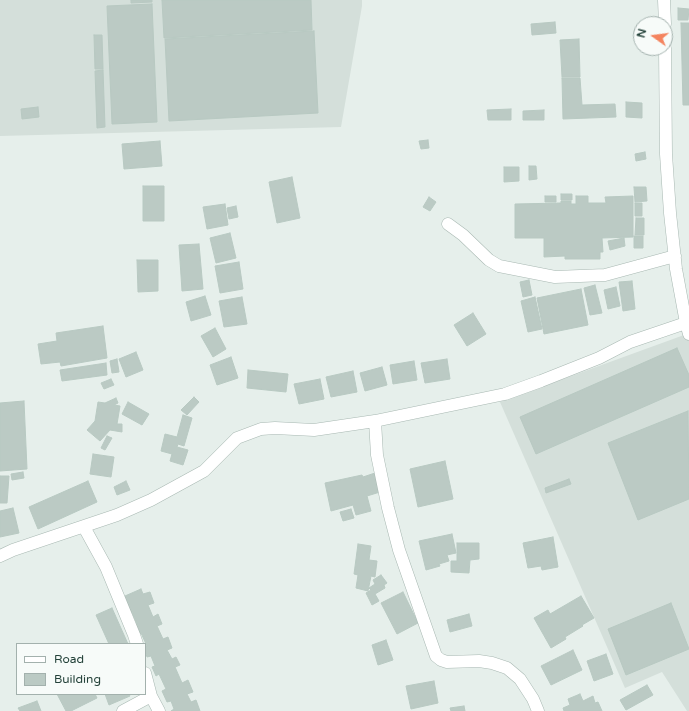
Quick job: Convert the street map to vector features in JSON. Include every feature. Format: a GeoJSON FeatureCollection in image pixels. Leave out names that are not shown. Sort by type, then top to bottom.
{"type":"FeatureCollection","features":[{"type":"Feature","properties":{"kind":"street"},"geometry":{"type":"LineString","coordinates":[[664,0],[665,16]]}},
{"type":"Feature","properties":{"kind":"street"},"geometry":{"type":"LineString","coordinates":[[0,556],[39,541],[84,527],[151,500],[204,471],[237,438],[261,430],[275,428],[314,430],[375,421],[505,394],[599,358],[630,342],[688,326],[675,256],[670,213],[666,154],[665,56]]}},
{"type":"Feature","properties":{"kind":"street"},"geometry":{"type":"LineString","coordinates":[[448,224],[463,235],[489,260],[499,266],[555,277],[605,275],[675,256]]}},
{"type":"Feature","properties":{"kind":"street"},"geometry":{"type":"LineString","coordinates":[[375,421],[377,455],[388,508],[399,550],[436,656],[441,660],[479,661],[492,663],[507,668],[520,679],[533,699],[538,711]]}},
{"type":"Feature","properties":{"kind":"street"},"geometry":{"type":"LineString","coordinates":[[84,527],[106,567],[137,643]]}},
{"type":"Feature","properties":{"kind":"street"},"geometry":{"type":"LineString","coordinates":[[146,677],[151,696],[159,711]]}},
{"type":"Feature","properties":{"kind":"street"},"geometry":{"type":"LineString","coordinates":[[123,711],[151,696]]}},
{"type":"Feature","properties":{"kind":"shaded area"},"geometry":{"type":"Polygon","coordinates":[[[0,0],[362,0],[341,127],[0,136],[0,0]]]}},
{"type":"Feature","properties":{"kind":"shaded area"},"geometry":{"type":"Polygon","coordinates":[[[689,331],[689,711],[687,711],[662,672],[625,688],[500,402],[684,335],[689,331]]]}},
{"type":"Feature","properties":{"kind":"building"},"geometry":{"type":"Polygon","coordinates":[[[131,0],[152,0],[152,2],[131,3],[131,0]]]}},
{"type":"Feature","properties":{"kind":"building"},"geometry":{"type":"Polygon","coordinates":[[[162,0],[311,0],[312,30],[164,38],[162,0]]]}},
{"type":"Feature","properties":{"kind":"building"},"geometry":{"type":"Polygon","coordinates":[[[152,4],[157,122],[112,124],[107,6],[152,4]]]}},
{"type":"Feature","properties":{"kind":"building"},"geometry":{"type":"Polygon","coordinates":[[[678,8],[689,9],[688,20],[678,20],[678,8]]]}},
{"type":"Feature","properties":{"kind":"building"},"geometry":{"type":"Polygon","coordinates":[[[555,22],[556,33],[532,35],[531,24],[555,22]]]}},
{"type":"Feature","properties":{"kind":"building"},"geometry":{"type":"Polygon","coordinates":[[[681,23],[689,23],[689,105],[683,105],[681,23]]]}},
{"type":"Feature","properties":{"kind":"building"},"geometry":{"type":"Polygon","coordinates":[[[314,31],[318,113],[169,121],[165,39],[314,31]]]}},
{"type":"Feature","properties":{"kind":"building"},"geometry":{"type":"Polygon","coordinates":[[[94,35],[102,35],[103,69],[95,69],[94,35]]]}},
{"type":"Feature","properties":{"kind":"building"},"geometry":{"type":"Polygon","coordinates":[[[579,39],[580,77],[562,77],[560,40],[579,39]]]}},
{"type":"Feature","properties":{"kind":"building"},"geometry":{"type":"Polygon","coordinates":[[[103,70],[105,127],[97,128],[95,71],[103,70]]]}},
{"type":"Feature","properties":{"kind":"building"},"geometry":{"type":"Polygon","coordinates":[[[562,78],[580,78],[582,105],[615,104],[616,117],[563,119],[562,78]]]}},
{"type":"Feature","properties":{"kind":"building"},"geometry":{"type":"Polygon","coordinates":[[[626,102],[642,103],[642,118],[626,117],[626,102]]]}},
{"type":"Feature","properties":{"kind":"building"},"geometry":{"type":"Polygon","coordinates":[[[38,107],[39,117],[22,119],[21,109],[38,107]]]}},
{"type":"Feature","properties":{"kind":"building"},"geometry":{"type":"Polygon","coordinates":[[[511,109],[511,120],[488,120],[487,110],[511,109]]]}},
{"type":"Feature","properties":{"kind":"building"},"geometry":{"type":"Polygon","coordinates":[[[544,110],[544,120],[523,120],[523,111],[544,110]]]}},
{"type":"Feature","properties":{"kind":"building"},"geometry":{"type":"Polygon","coordinates":[[[428,140],[429,148],[421,149],[419,141],[428,140]]]}},
{"type":"Feature","properties":{"kind":"building"},"geometry":{"type":"Polygon","coordinates":[[[160,141],[162,166],[124,169],[122,144],[160,141]]]}},
{"type":"Feature","properties":{"kind":"building"},"geometry":{"type":"Polygon","coordinates":[[[645,152],[646,159],[636,161],[635,154],[645,152]]]}},
{"type":"Feature","properties":{"kind":"building"},"geometry":{"type":"Polygon","coordinates":[[[529,166],[536,166],[537,179],[529,180],[529,166]]]}},
{"type":"Feature","properties":{"kind":"building"},"geometry":{"type":"Polygon","coordinates":[[[504,167],[519,167],[519,181],[504,182],[504,167]]]}},
{"type":"Feature","properties":{"kind":"building"},"geometry":{"type":"Polygon","coordinates":[[[292,177],[300,218],[277,223],[269,182],[292,177]]]}},
{"type":"Feature","properties":{"kind":"building"},"geometry":{"type":"Polygon","coordinates":[[[143,186],[164,186],[164,221],[143,221],[143,186]]]}},
{"type":"Feature","properties":{"kind":"building"},"geometry":{"type":"Polygon","coordinates":[[[634,187],[646,187],[647,201],[635,202],[634,187]]]}},
{"type":"Feature","properties":{"kind":"building"},"geometry":{"type":"Polygon","coordinates":[[[561,194],[572,194],[572,200],[561,200],[561,194]]]}},
{"type":"Feature","properties":{"kind":"building"},"geometry":{"type":"Polygon","coordinates":[[[545,196],[556,196],[556,202],[545,202],[545,196]]]}},
{"type":"Feature","properties":{"kind":"building"},"geometry":{"type":"Polygon","coordinates":[[[576,196],[588,196],[588,203],[606,203],[605,197],[633,196],[633,237],[602,238],[603,252],[600,252],[600,259],[565,259],[565,256],[544,257],[544,238],[515,238],[515,204],[561,203],[561,201],[571,201],[571,204],[576,204],[576,196]]]}},
{"type":"Feature","properties":{"kind":"building"},"geometry":{"type":"Polygon","coordinates":[[[429,197],[436,202],[430,211],[423,207],[429,197]]]}},
{"type":"Feature","properties":{"kind":"building"},"geometry":{"type":"Polygon","coordinates":[[[635,203],[642,203],[642,216],[635,216],[635,203]]]}},
{"type":"Feature","properties":{"kind":"building"},"geometry":{"type":"Polygon","coordinates":[[[225,204],[228,225],[207,229],[203,207],[225,204]]]}},
{"type":"Feature","properties":{"kind":"building"},"geometry":{"type":"Polygon","coordinates":[[[236,206],[238,217],[229,219],[227,208],[236,206]]]}},
{"type":"Feature","properties":{"kind":"building"},"geometry":{"type":"Polygon","coordinates":[[[636,218],[644,218],[644,235],[635,235],[636,218]]]}},
{"type":"Feature","properties":{"kind":"building"},"geometry":{"type":"Polygon","coordinates":[[[230,233],[236,258],[216,263],[210,238],[230,233]]]}},
{"type":"Feature","properties":{"kind":"building"},"geometry":{"type":"Polygon","coordinates":[[[634,236],[643,236],[643,248],[634,248],[634,236]]]}},
{"type":"Feature","properties":{"kind":"building"},"geometry":{"type":"Polygon","coordinates":[[[624,238],[625,246],[610,250],[608,241],[624,238]]]}},
{"type":"Feature","properties":{"kind":"building"},"geometry":{"type":"Polygon","coordinates":[[[199,244],[203,289],[182,291],[179,245],[199,244]]]}},
{"type":"Feature","properties":{"kind":"building"},"geometry":{"type":"Polygon","coordinates":[[[137,260],[158,260],[158,291],[138,292],[137,260]]]}},
{"type":"Feature","properties":{"kind":"building"},"geometry":{"type":"Polygon","coordinates":[[[239,262],[243,289],[220,293],[215,266],[239,262]]]}},
{"type":"Feature","properties":{"kind":"building"},"geometry":{"type":"Polygon","coordinates":[[[529,280],[532,295],[523,297],[520,282],[529,280]]]}},
{"type":"Feature","properties":{"kind":"building"},"geometry":{"type":"Polygon","coordinates":[[[632,281],[635,309],[623,311],[619,282],[632,281]]]}},
{"type":"Feature","properties":{"kind":"building"},"geometry":{"type":"Polygon","coordinates":[[[595,285],[602,313],[590,315],[584,288],[595,285]]]}},
{"type":"Feature","properties":{"kind":"building"},"geometry":{"type":"Polygon","coordinates":[[[616,287],[620,306],[608,309],[604,290],[616,287]]]}},
{"type":"Feature","properties":{"kind":"building"},"geometry":{"type":"Polygon","coordinates":[[[581,289],[588,325],[544,334],[537,298],[581,289]]]}},
{"type":"Feature","properties":{"kind":"building"},"geometry":{"type":"Polygon","coordinates":[[[205,296],[211,315],[191,321],[186,302],[205,296]]]}},
{"type":"Feature","properties":{"kind":"building"},"geometry":{"type":"Polygon","coordinates":[[[242,297],[247,324],[224,327],[219,301],[242,297]]]}},
{"type":"Feature","properties":{"kind":"building"},"geometry":{"type":"Polygon","coordinates":[[[535,297],[542,329],[528,332],[521,301],[535,297]]]}},
{"type":"Feature","properties":{"kind":"building"},"geometry":{"type":"Polygon","coordinates":[[[473,313],[486,334],[467,346],[454,325],[473,313]]]}},
{"type":"Feature","properties":{"kind":"building"},"geometry":{"type":"Polygon","coordinates":[[[103,326],[107,358],[61,366],[60,362],[41,364],[38,344],[57,341],[56,333],[103,326]]]}},
{"type":"Feature","properties":{"kind":"building"},"geometry":{"type":"Polygon","coordinates":[[[215,328],[226,349],[213,357],[201,336],[215,328]]]}},
{"type":"Feature","properties":{"kind":"building"},"geometry":{"type":"Polygon","coordinates":[[[677,348],[689,375],[689,387],[536,454],[520,417],[677,348]]]}},
{"type":"Feature","properties":{"kind":"building"},"geometry":{"type":"Polygon","coordinates":[[[136,352],[143,370],[126,377],[119,359],[136,352]]]}},
{"type":"Feature","properties":{"kind":"building"},"geometry":{"type":"Polygon","coordinates":[[[231,357],[238,378],[217,385],[210,365],[231,357]]]}},
{"type":"Feature","properties":{"kind":"building"},"geometry":{"type":"Polygon","coordinates":[[[117,359],[119,372],[112,373],[110,361],[117,359]]]}},
{"type":"Feature","properties":{"kind":"building"},"geometry":{"type":"Polygon","coordinates":[[[447,359],[450,379],[425,383],[421,363],[447,359]]]}},
{"type":"Feature","properties":{"kind":"building"},"geometry":{"type":"Polygon","coordinates":[[[414,361],[417,380],[393,384],[390,365],[414,361]]]}},
{"type":"Feature","properties":{"kind":"building"},"geometry":{"type":"Polygon","coordinates":[[[106,363],[107,375],[62,381],[60,370],[106,363]]]}},
{"type":"Feature","properties":{"kind":"building"},"geometry":{"type":"Polygon","coordinates":[[[382,367],[387,385],[365,391],[360,373],[382,367]]]}},
{"type":"Feature","properties":{"kind":"building"},"geometry":{"type":"Polygon","coordinates":[[[248,370],[288,374],[286,392],[247,388],[248,370]]]}},
{"type":"Feature","properties":{"kind":"building"},"geometry":{"type":"Polygon","coordinates":[[[353,371],[357,392],[331,397],[326,377],[353,371]]]}},
{"type":"Feature","properties":{"kind":"building"},"geometry":{"type":"Polygon","coordinates":[[[111,379],[114,385],[104,389],[101,383],[111,379]]]}},
{"type":"Feature","properties":{"kind":"building"},"geometry":{"type":"Polygon","coordinates":[[[320,379],[324,399],[299,404],[294,384],[320,379]]]}},
{"type":"Feature","properties":{"kind":"building"},"geometry":{"type":"Polygon","coordinates":[[[194,397],[199,402],[187,415],[181,410],[194,397]]]}},
{"type":"Feature","properties":{"kind":"building"},"geometry":{"type":"Polygon","coordinates":[[[116,398],[118,403],[114,405],[120,406],[117,424],[122,424],[122,432],[110,430],[100,441],[87,430],[95,421],[98,402],[105,403],[116,398]]]}},
{"type":"Feature","properties":{"kind":"building"},"geometry":{"type":"Polygon","coordinates":[[[24,401],[27,469],[0,471],[0,403],[24,401]]]}},
{"type":"Feature","properties":{"kind":"building"},"geometry":{"type":"Polygon","coordinates":[[[128,402],[149,414],[142,425],[122,414],[128,402]]]}},
{"type":"Feature","properties":{"kind":"building"},"geometry":{"type":"Polygon","coordinates":[[[688,411],[689,499],[638,520],[608,443],[688,411]]]}},
{"type":"Feature","properties":{"kind":"building"},"geometry":{"type":"Polygon","coordinates":[[[183,415],[192,418],[184,446],[178,444],[177,447],[188,450],[183,465],[170,461],[172,454],[161,451],[165,434],[177,437],[183,415]]]}},
{"type":"Feature","properties":{"kind":"building"},"geometry":{"type":"Polygon","coordinates":[[[107,436],[112,438],[105,450],[101,448],[107,436]]]}},
{"type":"Feature","properties":{"kind":"building"},"geometry":{"type":"Polygon","coordinates":[[[93,454],[114,457],[111,477],[90,474],[93,454]]]}},
{"type":"Feature","properties":{"kind":"building"},"geometry":{"type":"Polygon","coordinates":[[[445,461],[453,499],[418,507],[410,469],[445,461]]]}},
{"type":"Feature","properties":{"kind":"building"},"geometry":{"type":"Polygon","coordinates":[[[23,472],[24,478],[12,480],[11,474],[23,472]]]}},
{"type":"Feature","properties":{"kind":"building"},"geometry":{"type":"Polygon","coordinates":[[[375,473],[380,492],[367,496],[371,511],[356,515],[353,505],[331,511],[325,483],[362,475],[363,477],[375,473]]]}},
{"type":"Feature","properties":{"kind":"building"},"geometry":{"type":"Polygon","coordinates":[[[0,476],[9,476],[7,503],[0,503],[0,476]]]}},
{"type":"Feature","properties":{"kind":"building"},"geometry":{"type":"Polygon","coordinates":[[[569,479],[571,484],[546,493],[545,488],[569,479]]]}},
{"type":"Feature","properties":{"kind":"building"},"geometry":{"type":"Polygon","coordinates":[[[88,481],[97,502],[38,529],[29,507],[88,481]]]}},
{"type":"Feature","properties":{"kind":"building"},"geometry":{"type":"Polygon","coordinates":[[[126,481],[130,490],[117,495],[114,487],[126,481]]]}},
{"type":"Feature","properties":{"kind":"building"},"geometry":{"type":"Polygon","coordinates":[[[13,508],[19,533],[0,537],[0,511],[13,508]]]}},
{"type":"Feature","properties":{"kind":"building"},"geometry":{"type":"Polygon","coordinates":[[[351,509],[354,518],[343,521],[340,512],[351,509]]]}},
{"type":"Feature","properties":{"kind":"building"},"geometry":{"type":"Polygon","coordinates":[[[452,534],[456,553],[447,555],[449,561],[439,564],[440,566],[426,570],[419,541],[452,534]]]}},
{"type":"Feature","properties":{"kind":"building"},"geometry":{"type":"Polygon","coordinates":[[[553,537],[558,567],[542,570],[541,566],[528,568],[523,543],[553,537]]]}},
{"type":"Feature","properties":{"kind":"building"},"geometry":{"type":"Polygon","coordinates":[[[457,543],[479,543],[479,559],[470,560],[469,573],[451,572],[451,561],[457,561],[457,543]]]}},
{"type":"Feature","properties":{"kind":"building"},"geometry":{"type":"Polygon","coordinates":[[[358,544],[371,546],[369,560],[377,561],[375,577],[371,576],[368,591],[356,588],[358,575],[354,574],[358,544]]]}},
{"type":"Feature","properties":{"kind":"building"},"geometry":{"type":"Polygon","coordinates":[[[381,575],[387,583],[384,585],[385,588],[375,594],[379,601],[372,605],[366,593],[371,590],[369,588],[375,584],[373,580],[381,575]]]}},
{"type":"Feature","properties":{"kind":"building"},"geometry":{"type":"Polygon","coordinates":[[[141,589],[143,594],[150,592],[154,603],[148,605],[153,617],[158,614],[162,624],[157,626],[163,639],[168,637],[172,648],[167,650],[172,659],[176,657],[180,665],[175,667],[182,683],[188,680],[193,692],[187,694],[191,702],[196,700],[200,711],[171,711],[174,709],[171,701],[167,702],[162,691],[166,689],[159,674],[156,676],[152,667],[155,666],[151,656],[147,657],[146,643],[141,633],[138,635],[134,625],[137,624],[132,612],[129,613],[124,602],[127,601],[125,596],[141,589]]]}},
{"type":"Feature","properties":{"kind":"building"},"geometry":{"type":"Polygon","coordinates":[[[403,592],[418,623],[397,634],[381,603],[403,592]]]}},
{"type":"Feature","properties":{"kind":"building"},"geometry":{"type":"Polygon","coordinates":[[[581,596],[594,618],[565,637],[566,639],[551,648],[534,618],[548,610],[550,614],[581,596]]]}},
{"type":"Feature","properties":{"kind":"building"},"geometry":{"type":"Polygon","coordinates":[[[671,603],[689,649],[626,675],[608,629],[671,603]]]}},
{"type":"Feature","properties":{"kind":"building"},"geometry":{"type":"Polygon","coordinates":[[[112,608],[128,643],[109,643],[96,615],[112,608]]]}},
{"type":"Feature","properties":{"kind":"building"},"geometry":{"type":"Polygon","coordinates":[[[469,614],[472,626],[450,632],[447,620],[469,614]]]}},
{"type":"Feature","properties":{"kind":"building"},"geometry":{"type":"Polygon","coordinates":[[[386,640],[393,660],[378,665],[372,645],[386,640]]]}},
{"type":"Feature","properties":{"kind":"building"},"geometry":{"type":"Polygon","coordinates":[[[573,650],[582,670],[551,685],[541,666],[573,650]]]}},
{"type":"Feature","properties":{"kind":"building"},"geometry":{"type":"Polygon","coordinates":[[[606,654],[613,674],[594,681],[587,661],[606,654]]]}},
{"type":"Feature","properties":{"kind":"building"},"geometry":{"type":"Polygon","coordinates":[[[434,681],[438,703],[411,709],[406,686],[434,681]]]}},
{"type":"Feature","properties":{"kind":"building"},"geometry":{"type":"Polygon","coordinates":[[[647,685],[653,695],[626,710],[620,700],[647,685]]]}},
{"type":"Feature","properties":{"kind":"building"},"geometry":{"type":"Polygon","coordinates":[[[580,694],[583,701],[593,696],[595,703],[598,702],[602,711],[564,711],[563,708],[570,705],[568,699],[580,694]]]}},
{"type":"Feature","properties":{"kind":"building"},"geometry":{"type":"Polygon","coordinates":[[[58,695],[96,695],[97,698],[71,711],[66,711],[58,695]]]}},
{"type":"Feature","properties":{"kind":"building"},"geometry":{"type":"Polygon","coordinates":[[[105,695],[130,696],[109,705],[105,695]]]}},
{"type":"Feature","properties":{"kind":"building"},"geometry":{"type":"Polygon","coordinates":[[[37,701],[41,711],[20,711],[18,708],[37,701]]]}},
{"type":"Feature","properties":{"kind":"building"},"geometry":{"type":"Polygon","coordinates":[[[464,706],[465,711],[451,711],[450,708],[464,706]]]}}]}
